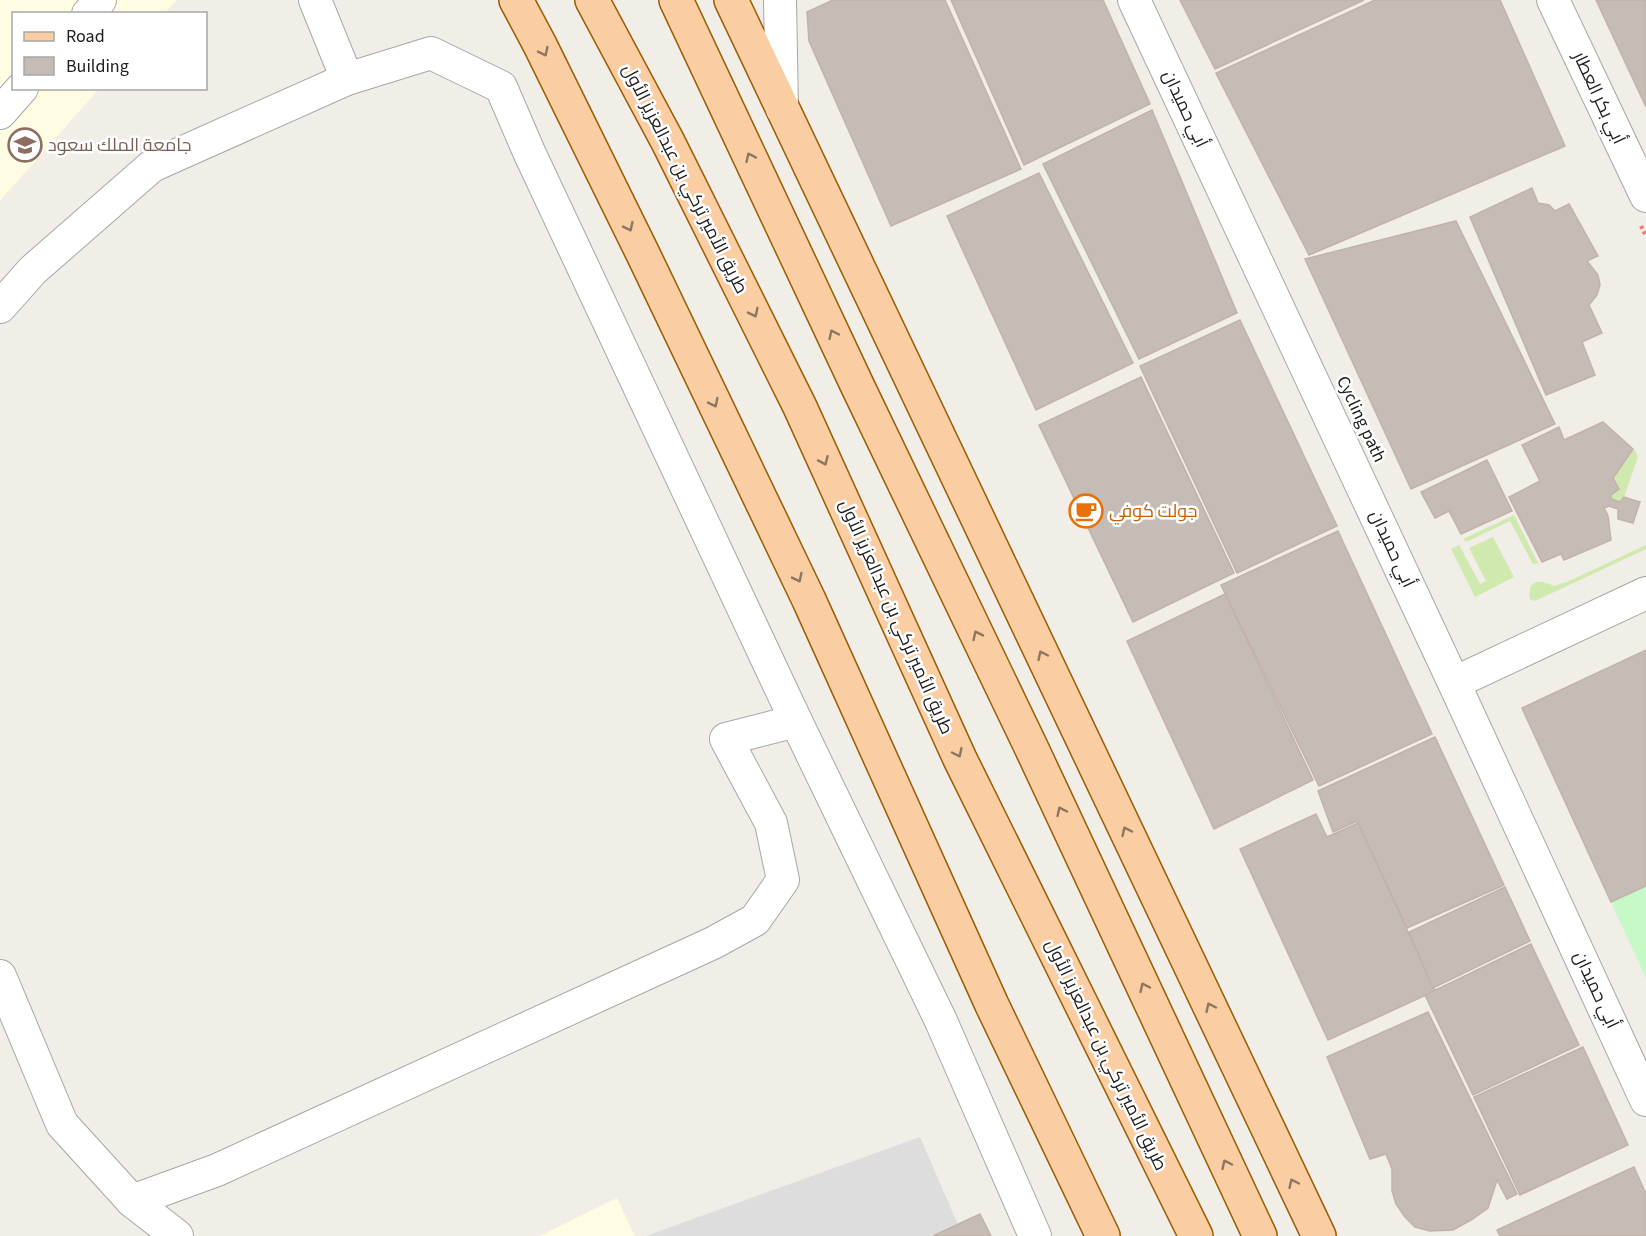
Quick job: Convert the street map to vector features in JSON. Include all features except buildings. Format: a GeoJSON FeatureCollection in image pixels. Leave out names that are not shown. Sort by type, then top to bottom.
{"type":"FeatureCollection","features":[{"type":"Feature","properties":{"kind":"main road"},"geometry":{"type":"LineString","coordinates":[[516,0],[643,254],[809,600],[992,1005],[1102,1236]]}},
{"type":"Feature","properties":{"kind":"main road"},"geometry":{"type":"LineString","coordinates":[[577,0],[668,142]]}},
{"type":"Feature","properties":{"kind":"main road","name":"طريق الأمير تركي بن عبدالعزيز الأول"},"geometry":{"type":"LineString","coordinates":[[592,0],[668,142],[800,407],[960,759],[1196,1236]]}},
{"type":"Feature","properties":{"kind":"main road"},"geometry":{"type":"LineString","coordinates":[[676,0],[1031,747],[1260,1236]]}},
{"type":"Feature","properties":{"kind":"main road"},"geometry":{"type":"LineString","coordinates":[[731,0],[1319,1236]]}},
{"type":"Feature","properties":{"kind":"street"},"geometry":{"type":"LineString","coordinates":[[90,12],[100,0]]}},
{"type":"Feature","properties":{"kind":"street"},"geometry":{"type":"LineString","coordinates":[[315,0],[347,79]]}},
{"type":"Feature","properties":{"kind":"street"},"geometry":{"type":"LineString","coordinates":[[780,0],[782,109]]}},
{"type":"Feature","properties":{"kind":"street","name":"أبي حميدان"},"geometry":{"type":"LineString","coordinates":[[1134,0],[1454,682],[1646,1100]]}},
{"type":"Feature","properties":{"kind":"street","name":"أبي بكر العطار"},"geometry":{"type":"LineString","coordinates":[[1553,0],[1646,196]]}},
{"type":"Feature","properties":{"kind":"street"},"geometry":{"type":"LineString","coordinates":[[0,308],[33,270],[152,166],[347,79],[431,53],[501,87],[534,163],[796,721],[940,1021],[1035,1236]]}},
{"type":"Feature","properties":{"kind":"street"},"geometry":{"type":"LineString","coordinates":[[0,113],[20,90]]}},
{"type":"Feature","properties":{"kind":"street"},"geometry":{"type":"LineString","coordinates":[[1454,682],[1646,593]]}},
{"type":"Feature","properties":{"kind":"street"},"geometry":{"type":"LineString","coordinates":[[132,1201],[217,1170],[713,943],[755,920],[783,880],[771,823],[726,739],[796,721]]}},
{"type":"Feature","properties":{"kind":"street"},"geometry":{"type":"LineString","coordinates":[[0,976],[62,1124],[132,1201],[177,1236]]}},
{"type":"Feature","properties":{"kind":"shaded area","name":"جامعة الملك سعود"},"geometry":{"type":"Polygon","coordinates":[[[0,0],[177,0],[166,12],[12,12],[12,90],[98,90],[0,201],[0,0]]]}},
{"type":"Feature","properties":{"kind":"shaded area"},"geometry":{"type":"Polygon","coordinates":[[[920,1137],[963,1236],[646,1236],[920,1137]]]}},
{"type":"Feature","properties":{"kind":"shaded area"},"geometry":{"type":"Polygon","coordinates":[[[617,1198],[635,1236],[539,1236],[617,1198]]]}},
{"type":"Feature","properties":{"kind":"green space"},"geometry":{"type":"Polygon","coordinates":[[[1633,449],[1638,457],[1624,497],[1620,502],[1611,499],[1611,495],[1618,489],[1613,478],[1633,449]]]}},
{"type":"Feature","properties":{"kind":"green space"},"geometry":{"type":"Polygon","coordinates":[[[1514,515],[1538,563],[1533,564],[1510,521],[1466,542],[1463,539],[1514,515]]]}},
{"type":"Feature","properties":{"kind":"green space"},"geometry":{"type":"Polygon","coordinates":[[[1493,537],[1514,577],[1475,597],[1451,549],[1459,545],[1480,584],[1486,581],[1469,548],[1493,537]]]}},
{"type":"Feature","properties":{"kind":"green space"},"geometry":{"type":"Polygon","coordinates":[[[1646,545],[1646,549],[1535,601],[1530,599],[1530,588],[1535,582],[1544,582],[1554,586],[1567,582],[1646,545]]]}},
{"type":"Feature","properties":{"kind":"green space"},"geometry":{"type":"Polygon","coordinates":[[[1646,886],[1646,978],[1611,902],[1646,886]]]}},
{"type":"Feature","properties":{"kind":"place","name":"جامعة الملك سعود"},"geometry":{"type":"Point","coordinates":[25,145]}},
{"type":"Feature","properties":{"kind":"place","name":"جولت كوفي"},"geometry":{"type":"Point","coordinates":[1086,511]}}]}
